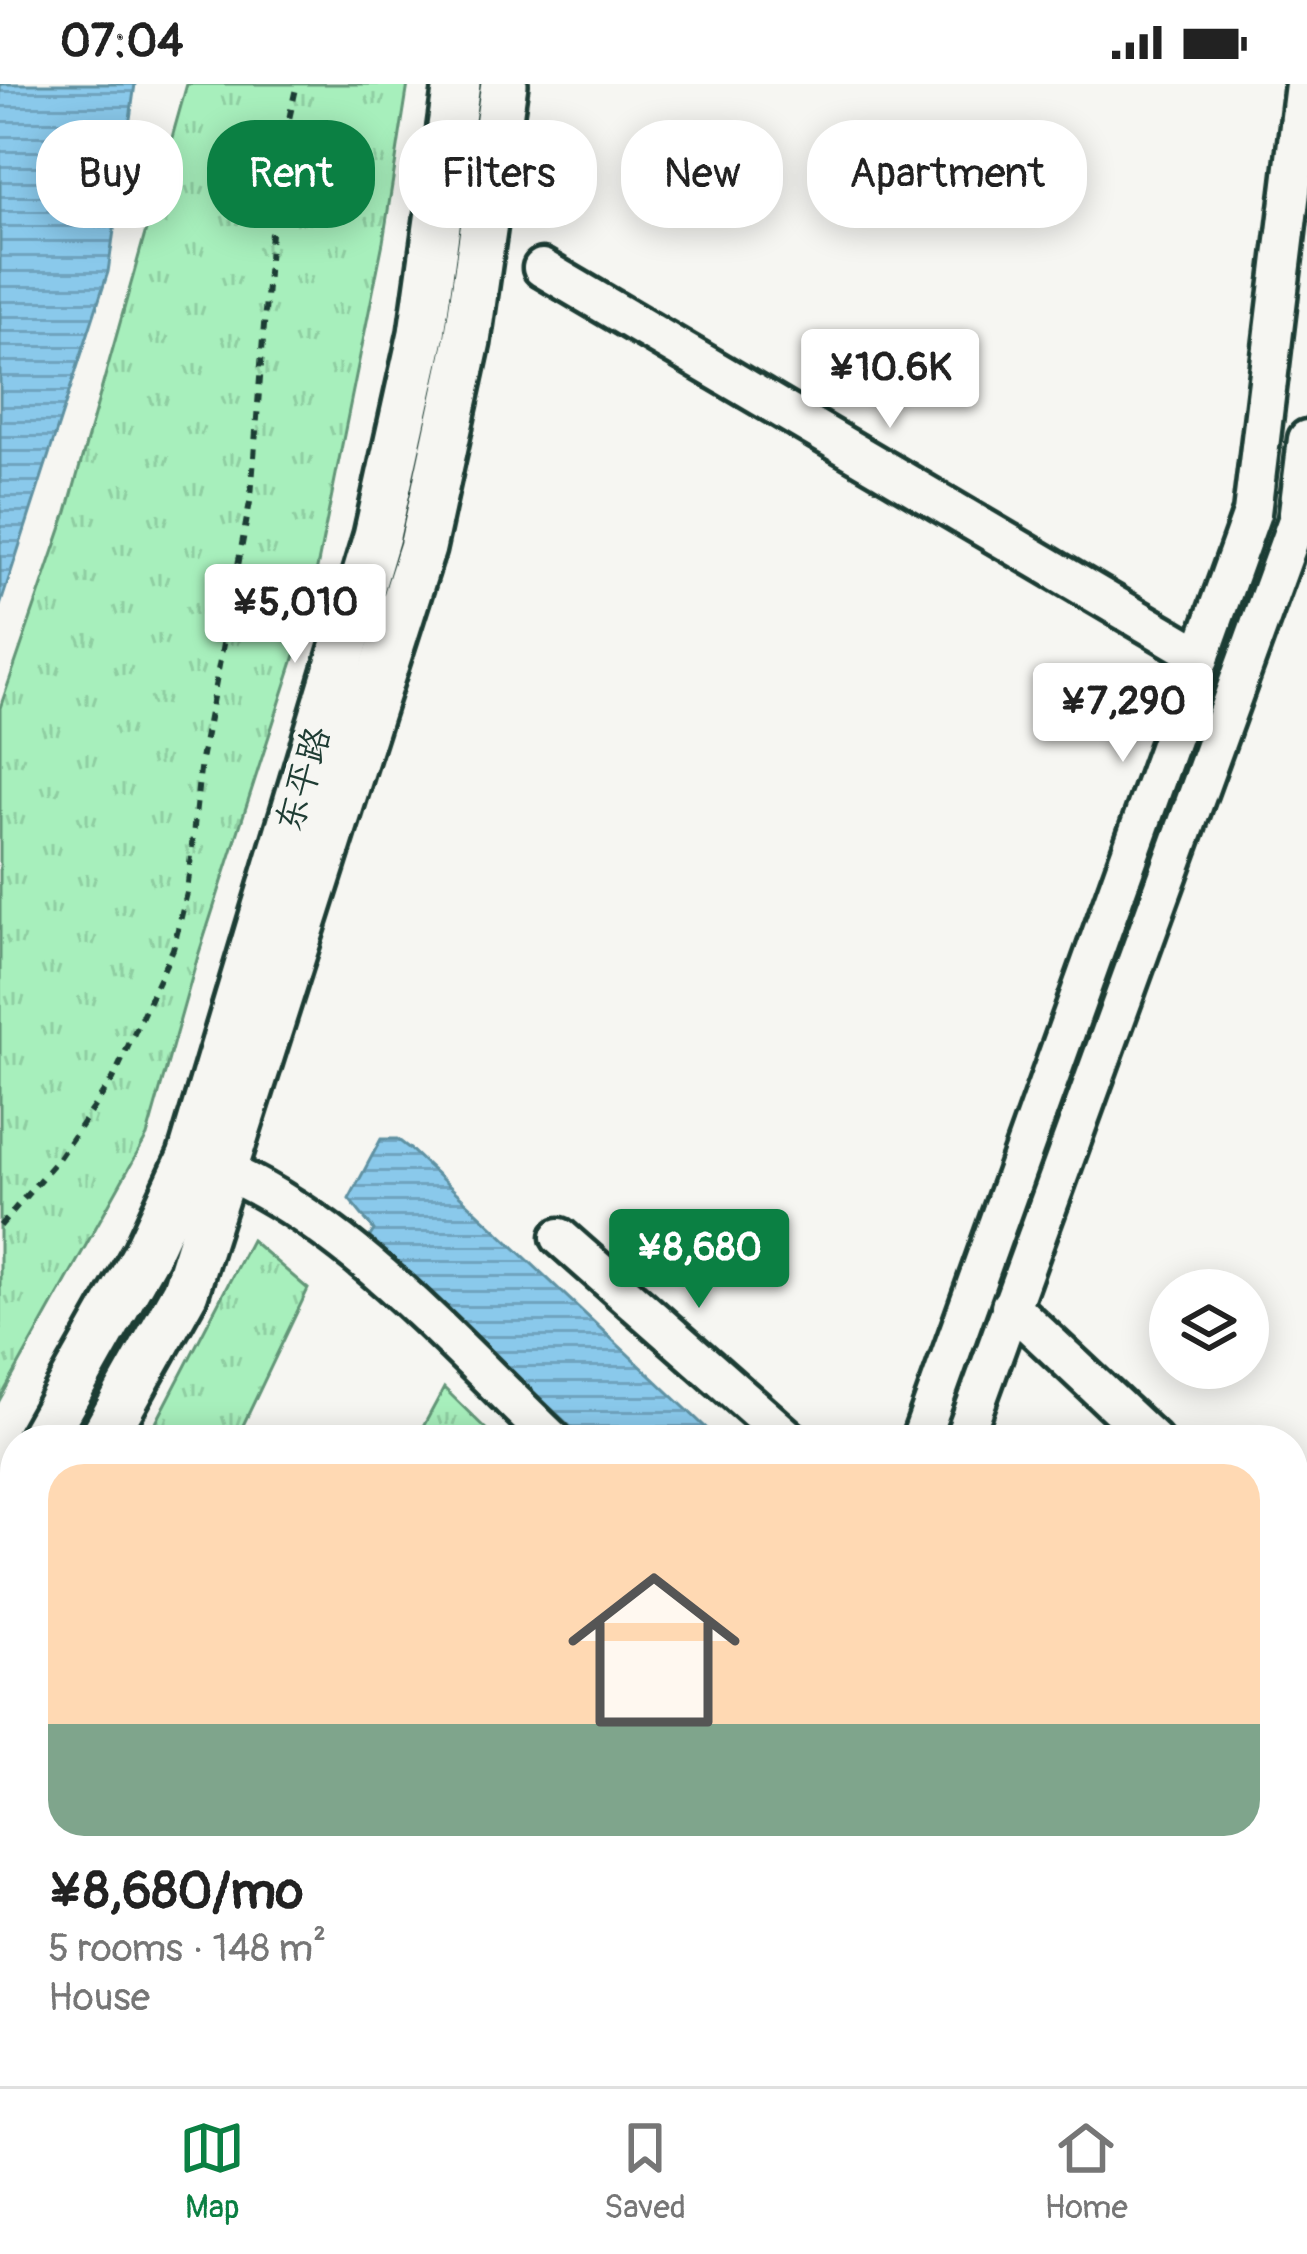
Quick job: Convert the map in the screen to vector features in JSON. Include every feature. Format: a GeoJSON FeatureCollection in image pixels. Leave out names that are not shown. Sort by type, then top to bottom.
{"type":"FeatureCollection","features":[{"type":"Feature","properties":{"kind":"main road","name":"东平路"},"geometry":{"type":"LineString","coordinates":[[110,1425],[185,1292],[208,1163],[377,536],[422,333],[457,84]]}},
{"type":"Feature","properties":{"kind":"main road","name":"东平路"},"geometry":{"type":"LineString","coordinates":[[49,1425],[146,1254],[208,1163],[422,548],[467,341],[504,84]]}},
{"type":"Feature","properties":{"kind":"street"},"geometry":{"type":"LineString","coordinates":[[925,1425],[1252,513],[1304,84]]}},
{"type":"Feature","properties":{"kind":"street"},"geometry":{"type":"LineString","coordinates":[[542,268],[1201,656]]}},
{"type":"Feature","properties":{"kind":"street"},"geometry":{"type":"LineString","coordinates":[[967,1425],[1302,522],[1307,439]]}},
{"type":"Feature","properties":{"kind":"street"},"geometry":{"type":"LineString","coordinates":[[208,1163],[274,1190],[371,1267],[537,1425]]}},
{"type":"Feature","properties":{"kind":"street"},"geometry":{"type":"LineString","coordinates":[[560,1237],[773,1425]]}},
{"type":"Feature","properties":{"kind":"street"},"geometry":{"type":"LineString","coordinates":[[1010,1306],[1137,1425]]}},
{"type":"Feature","properties":{"kind":"path"},"geometry":{"type":"LineString","coordinates":[[0,1226],[57,1160],[113,1078],[173,949],[187,893],[201,760],[251,497],[275,180],[297,84]]}},
{"type":"Feature","properties":{"kind":"green space"},"geometry":{"type":"Polygon","coordinates":[[[187,84],[408,84],[383,242],[307,618],[198,956],[147,1136],[0,1399],[0,708],[67,512],[147,228],[183,228],[183,120],[177,120],[187,84]]]}},
{"type":"Feature","properties":{"kind":"green space"},"geometry":{"type":"Polygon","coordinates":[[[251,1240],[308,1289],[243,1425],[155,1425],[251,1240]]]}},
{"type":"Feature","properties":{"kind":"green space"},"geometry":{"type":"Polygon","coordinates":[[[444,1388],[482,1425],[424,1425],[444,1388]]]}},
{"type":"Feature","properties":{"kind":"water"},"geometry":{"type":"Polygon","coordinates":[[[0,84],[135,84],[130,120],[36,120],[36,228],[114,228],[108,272],[0,606],[0,84]]]}},
{"type":"Feature","properties":{"kind":"water"},"geometry":{"type":"Polygon","coordinates":[[[381,1139],[397,1139],[703,1425],[569,1425],[369,1238],[374,1230],[349,1199],[381,1139]]]}}]}
